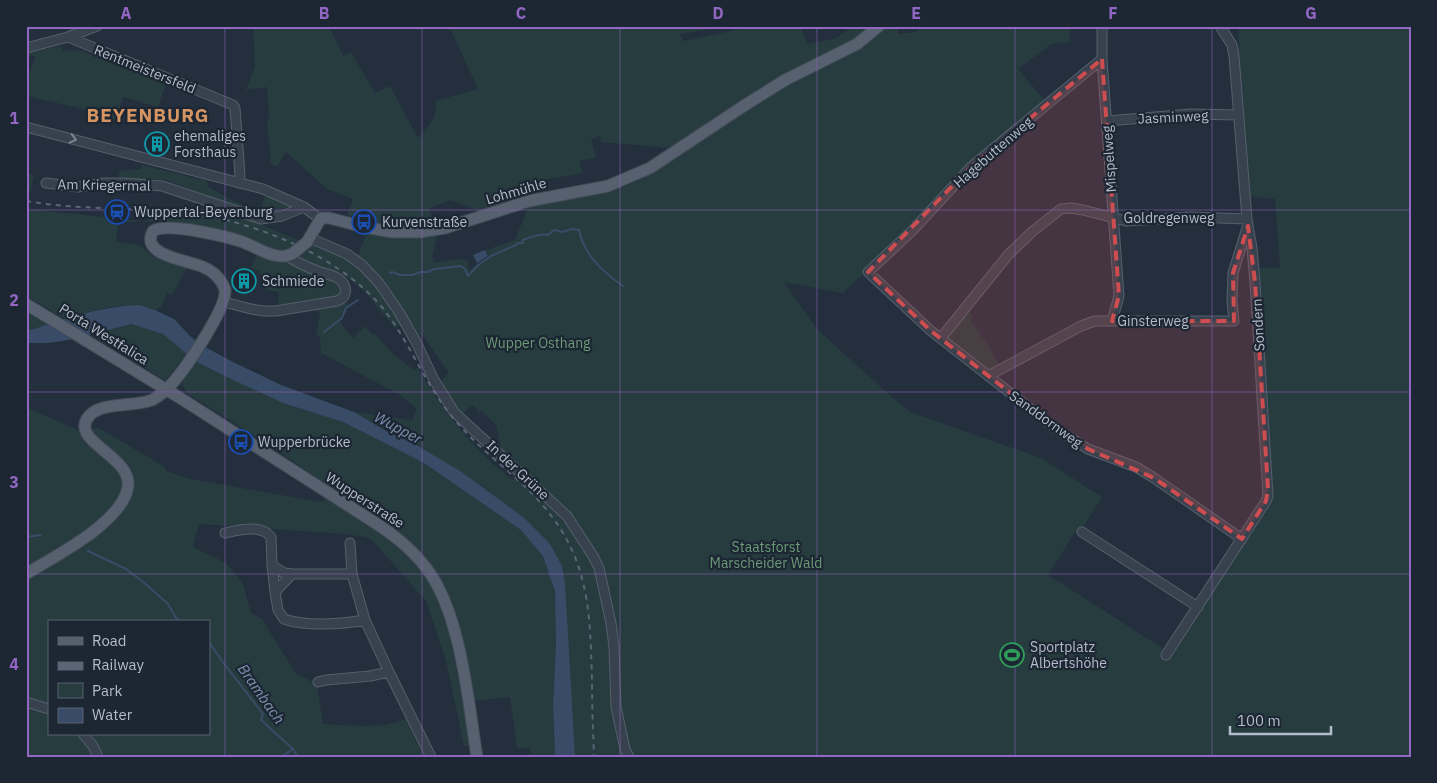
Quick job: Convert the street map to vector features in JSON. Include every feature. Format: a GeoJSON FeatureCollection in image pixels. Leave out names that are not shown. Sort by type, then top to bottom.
{"type":"FeatureCollection","features":[{"type":"Feature","properties":{"kind":"main road","name":"Lohmühle"},"geometry":{"type":"LineString","coordinates":[[320,219],[330,218],[364,227],[403,232],[420,232],[445,228],[529,201],[608,186],[650,168],[785,80],[857,44],[879,26]]}},
{"type":"Feature","properties":{"kind":"main road"},"geometry":{"type":"LineString","coordinates":[[26,574],[94,531],[116,508],[126,493],[128,482],[125,470],[91,440],[86,432],[85,425],[90,415],[98,409],[133,405],[153,399],[167,390],[212,327],[224,302],[226,289],[215,275],[200,265],[156,251],[150,241],[153,231],[166,228],[192,231],[234,239],[274,255],[289,255],[309,240],[320,219]]}},
{"type":"Feature","properties":{"kind":"main road","name":"Porta Westfalica"},"geometry":{"type":"LineString","coordinates":[[30,307],[167,390]]}},
{"type":"Feature","properties":{"kind":"main road","name":"Wupperstraße"},"geometry":{"type":"LineString","coordinates":[[167,390],[392,534],[417,557],[436,581],[448,609],[459,650],[476,757]]}},
{"type":"Feature","properties":{"kind":"street"},"geometry":{"type":"LineString","coordinates":[[26,48],[68,38],[96,26]]}},
{"type":"Feature","properties":{"kind":"street","name":"Mispelweg"},"geometry":{"type":"LineString","coordinates":[[1102,26],[1102,59],[1120,296],[1112,321]]}},
{"type":"Feature","properties":{"kind":"street","name":"Sondern"},"geometry":{"type":"LineString","coordinates":[[1166,655],[1268,496],[1256,282],[1247,222],[1234,56],[1232,45],[1220,26]]}},
{"type":"Feature","properties":{"kind":"street","name":"Rentmeistersfeld"},"geometry":{"type":"LineString","coordinates":[[68,38],[233,105],[235,108],[240,166],[239,183]]}},
{"type":"Feature","properties":{"kind":"street","name":"Hagebuttenweg"},"geometry":{"type":"LineString","coordinates":[[868,272],[913,230],[971,167],[1102,59]]}},
{"type":"Feature","properties":{"kind":"street","name":"Jasminweg"},"geometry":{"type":"LineString","coordinates":[[1107,121],[1191,114],[1239,114]]}},
{"type":"Feature","properties":{"kind":"street","name":"Am Kriegermal"},"geometry":{"type":"LineString","coordinates":[[26,127],[263,189],[304,207],[320,219]]}},
{"type":"Feature","properties":{"kind":"street","name":"Am Kriegermal"},"geometry":{"type":"LineString","coordinates":[[46,183],[78,187],[103,183],[162,186],[262,219],[282,216],[304,207]]}},
{"type":"Feature","properties":{"kind":"street","name":"Goldregenweg"},"geometry":{"type":"LineString","coordinates":[[941,338],[1008,255],[1033,231],[1061,209],[1071,208],[1126,221],[1190,217],[1247,222]]}},
{"type":"Feature","properties":{"kind":"street","name":"Ginsterweg"},"geometry":{"type":"LineString","coordinates":[[988,376],[1095,321],[1234,320],[1232,301],[1233,272],[1247,222]]}},
{"type":"Feature","properties":{"kind":"street","name":"In der Grüne"},"geometry":{"type":"LineString","coordinates":[[309,240],[347,254],[362,265],[399,312],[434,380],[454,412],[567,516],[593,556],[599,568],[611,623],[614,648],[616,707],[625,749],[629,757]]}},
{"type":"Feature","properties":{"kind":"street"},"geometry":{"type":"LineString","coordinates":[[224,302],[251,309],[276,310],[337,301],[344,298],[346,295],[345,288],[338,278],[297,263],[289,255]]}},
{"type":"Feature","properties":{"kind":"street","name":"Sanddornweg"},"geometry":{"type":"LineString","coordinates":[[868,272],[941,338],[1071,440],[1088,449],[1136,467],[1242,539]]}},
{"type":"Feature","properties":{"kind":"street"},"geometry":{"type":"LineString","coordinates":[[226,533],[238,530],[260,530],[268,533],[271,537],[275,592],[280,614],[284,619],[290,622],[332,623],[365,620]]}},
{"type":"Feature","properties":{"kind":"street"},"geometry":{"type":"LineString","coordinates":[[1082,532],[1198,607]]}},
{"type":"Feature","properties":{"kind":"street"},"geometry":{"type":"LineString","coordinates":[[350,543],[352,574],[365,620],[431,757]]}},
{"type":"Feature","properties":{"kind":"street"},"geometry":{"type":"LineString","coordinates":[[272,566],[284,573],[292,574],[352,574]]}},
{"type":"Feature","properties":{"kind":"street"},"geometry":{"type":"LineString","coordinates":[[275,592],[292,574]]}},
{"type":"Feature","properties":{"kind":"street"},"geometry":{"type":"LineString","coordinates":[[318,682],[389,672]]}},
{"type":"Feature","properties":{"kind":"street"},"geometry":{"type":"LineString","coordinates":[[26,702],[48,709]]}},
{"type":"Feature","properties":{"kind":"street"},"geometry":{"type":"LineString","coordinates":[[85,736],[93,746],[98,757]]}},
{"type":"Feature","properties":{"kind":"highlighted area"},"geometry":{"type":"Polygon","coordinates":[[[1102,59],[1119,296],[1112,321],[1234,321],[1233,273],[1248,226],[1255,282],[1268,489],[1266,501],[1242,539],[1154,478],[1088,449],[1055,428],[931,331],[868,272],[971,167],[1102,59]]]}},
{"type":"Feature","properties":{"kind":"green space","name":"Staatsforst Marscheider Wald"},"geometry":{"type":"Polygon","coordinates":[[[329,26],[343,56],[351,52],[375,93],[390,86],[418,138],[434,117],[435,101],[478,89],[449,26],[728,26],[679,34],[684,41],[740,29],[739,26],[800,26],[807,44],[834,39],[848,30],[846,26],[898,26],[898,34],[916,32],[925,26],[1069,26],[1070,42],[1051,44],[1018,69],[1046,102],[843,293],[784,282],[817,329],[910,412],[1041,458],[1102,497],[1082,529],[1078,534],[1075,532],[1048,575],[1167,651],[1270,503],[1257,268],[1280,268],[1275,199],[1248,196],[1236,51],[1239,50],[1239,26],[1411,26],[1411,757],[563,757],[560,599],[544,547],[417,445],[385,430],[354,412],[412,420],[417,409],[400,395],[321,353],[320,337],[316,335],[320,314],[312,306],[278,312],[279,292],[267,290],[266,284],[258,270],[251,268],[258,253],[244,236],[190,225],[164,222],[173,207],[210,212],[212,208],[257,223],[298,240],[335,250],[355,263],[371,222],[347,215],[353,199],[327,189],[286,152],[277,167],[271,164],[267,119],[269,119],[267,87],[246,90],[255,67],[253,27],[329,26]],[[600,135],[591,140],[596,158],[579,161],[583,173],[539,181],[541,194],[479,211],[451,200],[429,208],[436,231],[436,241],[432,256],[435,263],[459,259],[468,261],[469,270],[489,257],[486,250],[515,240],[529,205],[609,191],[624,186],[652,172],[672,148],[601,142],[600,135]],[[347,277],[342,284],[341,298],[312,306],[346,303],[349,306],[339,319],[353,338],[365,326],[394,355],[414,370],[418,368],[437,399],[460,429],[485,456],[513,480],[517,475],[500,451],[496,425],[473,405],[460,415],[439,383],[449,373],[424,337],[414,333],[407,321],[395,328],[364,291],[347,277]]]}},
{"type":"Feature","properties":{"kind":"green space"},"geometry":{"type":"Polygon","coordinates":[[[62,46],[63,51],[79,50],[166,83],[158,107],[123,97],[116,120],[79,108],[26,96],[26,87],[35,56],[29,55],[29,52],[62,46]]]}},
{"type":"Feature","properties":{"kind":"green space"},"geometry":{"type":"Polygon","coordinates":[[[142,165],[207,181],[207,186],[247,207],[246,211],[169,181],[120,179],[118,171],[141,169],[142,165]]]}},
{"type":"Feature","properties":{"kind":"green space"},"geometry":{"type":"Polygon","coordinates":[[[26,173],[34,175],[30,193],[26,192],[26,173]]]}},
{"type":"Feature","properties":{"kind":"green space"},"geometry":{"type":"Polygon","coordinates":[[[265,196],[291,207],[265,213],[262,205],[265,196]]]}},
{"type":"Feature","properties":{"kind":"green space"},"geometry":{"type":"Polygon","coordinates":[[[26,209],[144,221],[157,216],[157,221],[124,222],[118,225],[116,242],[140,245],[154,257],[187,268],[172,295],[167,293],[161,307],[155,310],[131,306],[110,307],[65,319],[30,298],[26,293],[26,209]]]}},
{"type":"Feature","properties":{"kind":"green space"},"geometry":{"type":"Polygon","coordinates":[[[26,310],[48,324],[31,330],[26,329],[26,310]]]}},
{"type":"Feature","properties":{"kind":"green space"},"geometry":{"type":"Polygon","coordinates":[[[967,310],[972,314],[971,321],[1000,365],[991,370],[986,370],[948,338],[967,310]]]}},
{"type":"Feature","properties":{"kind":"green space"},"geometry":{"type":"Polygon","coordinates":[[[131,324],[163,334],[187,353],[165,381],[139,363],[132,355],[115,345],[108,345],[92,335],[131,324]]]}},
{"type":"Feature","properties":{"kind":"green space"},"geometry":{"type":"Polygon","coordinates":[[[195,361],[283,403],[343,422],[424,463],[521,530],[530,539],[543,557],[550,574],[554,592],[557,629],[553,703],[555,757],[532,757],[530,748],[517,748],[510,697],[474,701],[446,595],[391,528],[281,453],[187,393],[182,384],[184,376],[195,361]]]}},
{"type":"Feature","properties":{"kind":"green space"},"geometry":{"type":"Polygon","coordinates":[[[26,407],[78,430],[99,428],[165,467],[166,471],[190,479],[321,502],[326,498],[384,534],[408,555],[430,582],[439,598],[448,624],[470,745],[464,746],[446,661],[426,601],[372,540],[346,534],[199,524],[193,547],[226,563],[243,584],[251,613],[262,619],[296,674],[317,684],[323,724],[386,725],[406,719],[424,757],[26,757],[26,407]]]}},
{"type":"Feature","properties":{"kind":"water"},"geometry":{"type":"Polygon","coordinates":[[[485,250],[488,256],[477,263],[473,255],[485,250]]]}},
{"type":"Feature","properties":{"kind":"water"},"geometry":{"type":"Polygon","coordinates":[[[139,305],[174,319],[190,336],[205,347],[231,361],[281,385],[354,412],[386,431],[418,446],[460,471],[523,517],[550,544],[562,566],[565,583],[575,757],[555,757],[553,705],[556,643],[555,592],[543,556],[521,530],[424,463],[343,422],[283,403],[225,376],[195,361],[163,334],[131,324],[75,339],[48,343],[26,343],[26,329],[31,330],[98,310],[139,305]]]}},
{"type":"Feature","properties":{"kind":"waterway"},"geometry":{"type":"LineString","coordinates":[[390,273],[413,275],[434,269],[461,266],[465,269],[468,276],[478,265],[491,256],[518,243],[523,243],[523,240],[539,235],[548,235],[554,230],[563,232],[572,229],[579,230],[585,247],[595,262],[623,286]]}},
{"type":"Feature","properties":{"kind":"waterway"},"geometry":{"type":"LineString","coordinates":[[324,332],[342,318],[346,308],[358,300]]}},
{"type":"Feature","properties":{"kind":"waterway"},"geometry":{"type":"LineString","coordinates":[[26,537],[41,535]]}},
{"type":"Feature","properties":{"kind":"waterway","name":"Brambach"},"geometry":{"type":"LineString","coordinates":[[88,551],[126,569],[142,581],[168,604],[176,618],[180,620]]}},
{"type":"Feature","properties":{"kind":"waterway","name":"Brambach"},"geometry":{"type":"LineString","coordinates":[[210,643],[263,714],[261,720],[293,749],[298,757]]}},
{"type":"Feature","properties":{"kind":"waterway"},"geometry":{"type":"LineString","coordinates":[[281,757],[293,749]]}},
{"type":"Feature","properties":{"kind":"railway"},"geometry":{"type":"LineString","coordinates":[[26,201],[64,206],[161,210],[207,216],[234,222],[262,231],[315,255],[340,270],[362,287],[381,306],[401,334],[444,407],[466,432],[546,509],[561,529],[571,549],[585,590],[588,611],[594,757]]}},
{"type":"Feature","properties":{"kind":"place","name":"ehemaliges Forsthaus"},"geometry":{"type":"Point","coordinates":[157,144]}},
{"type":"Feature","properties":{"kind":"place","name":"Wuppertal-Beyenburg"},"geometry":{"type":"Point","coordinates":[117,212]}},
{"type":"Feature","properties":{"kind":"place","name":"Kurvenstraße"},"geometry":{"type":"Point","coordinates":[364,222]}},
{"type":"Feature","properties":{"kind":"place","name":"Schmiede"},"geometry":{"type":"Point","coordinates":[244,281]}},
{"type":"Feature","properties":{"kind":"place","name":"Wupperbrücke"},"geometry":{"type":"Point","coordinates":[241,442]}},
{"type":"Feature","properties":{"kind":"place","name":"Sportplatz Albertshöhe"},"geometry":{"type":"Point","coordinates":[1012,655]}},
{"type":"Feature","properties":{"kind":"district","name":"BEYENBURG"},"geometry":{"type":"Point","coordinates":[148,115]}},
{"type":"Feature","properties":{"kind":"park label","name":"Wupper Osthang"},"geometry":{"type":"Point","coordinates":[538,343]}},
{"type":"Feature","properties":{"kind":"water label","name":"Wupper"},"geometry":{"type":"Point","coordinates":[398,428]}}]}
